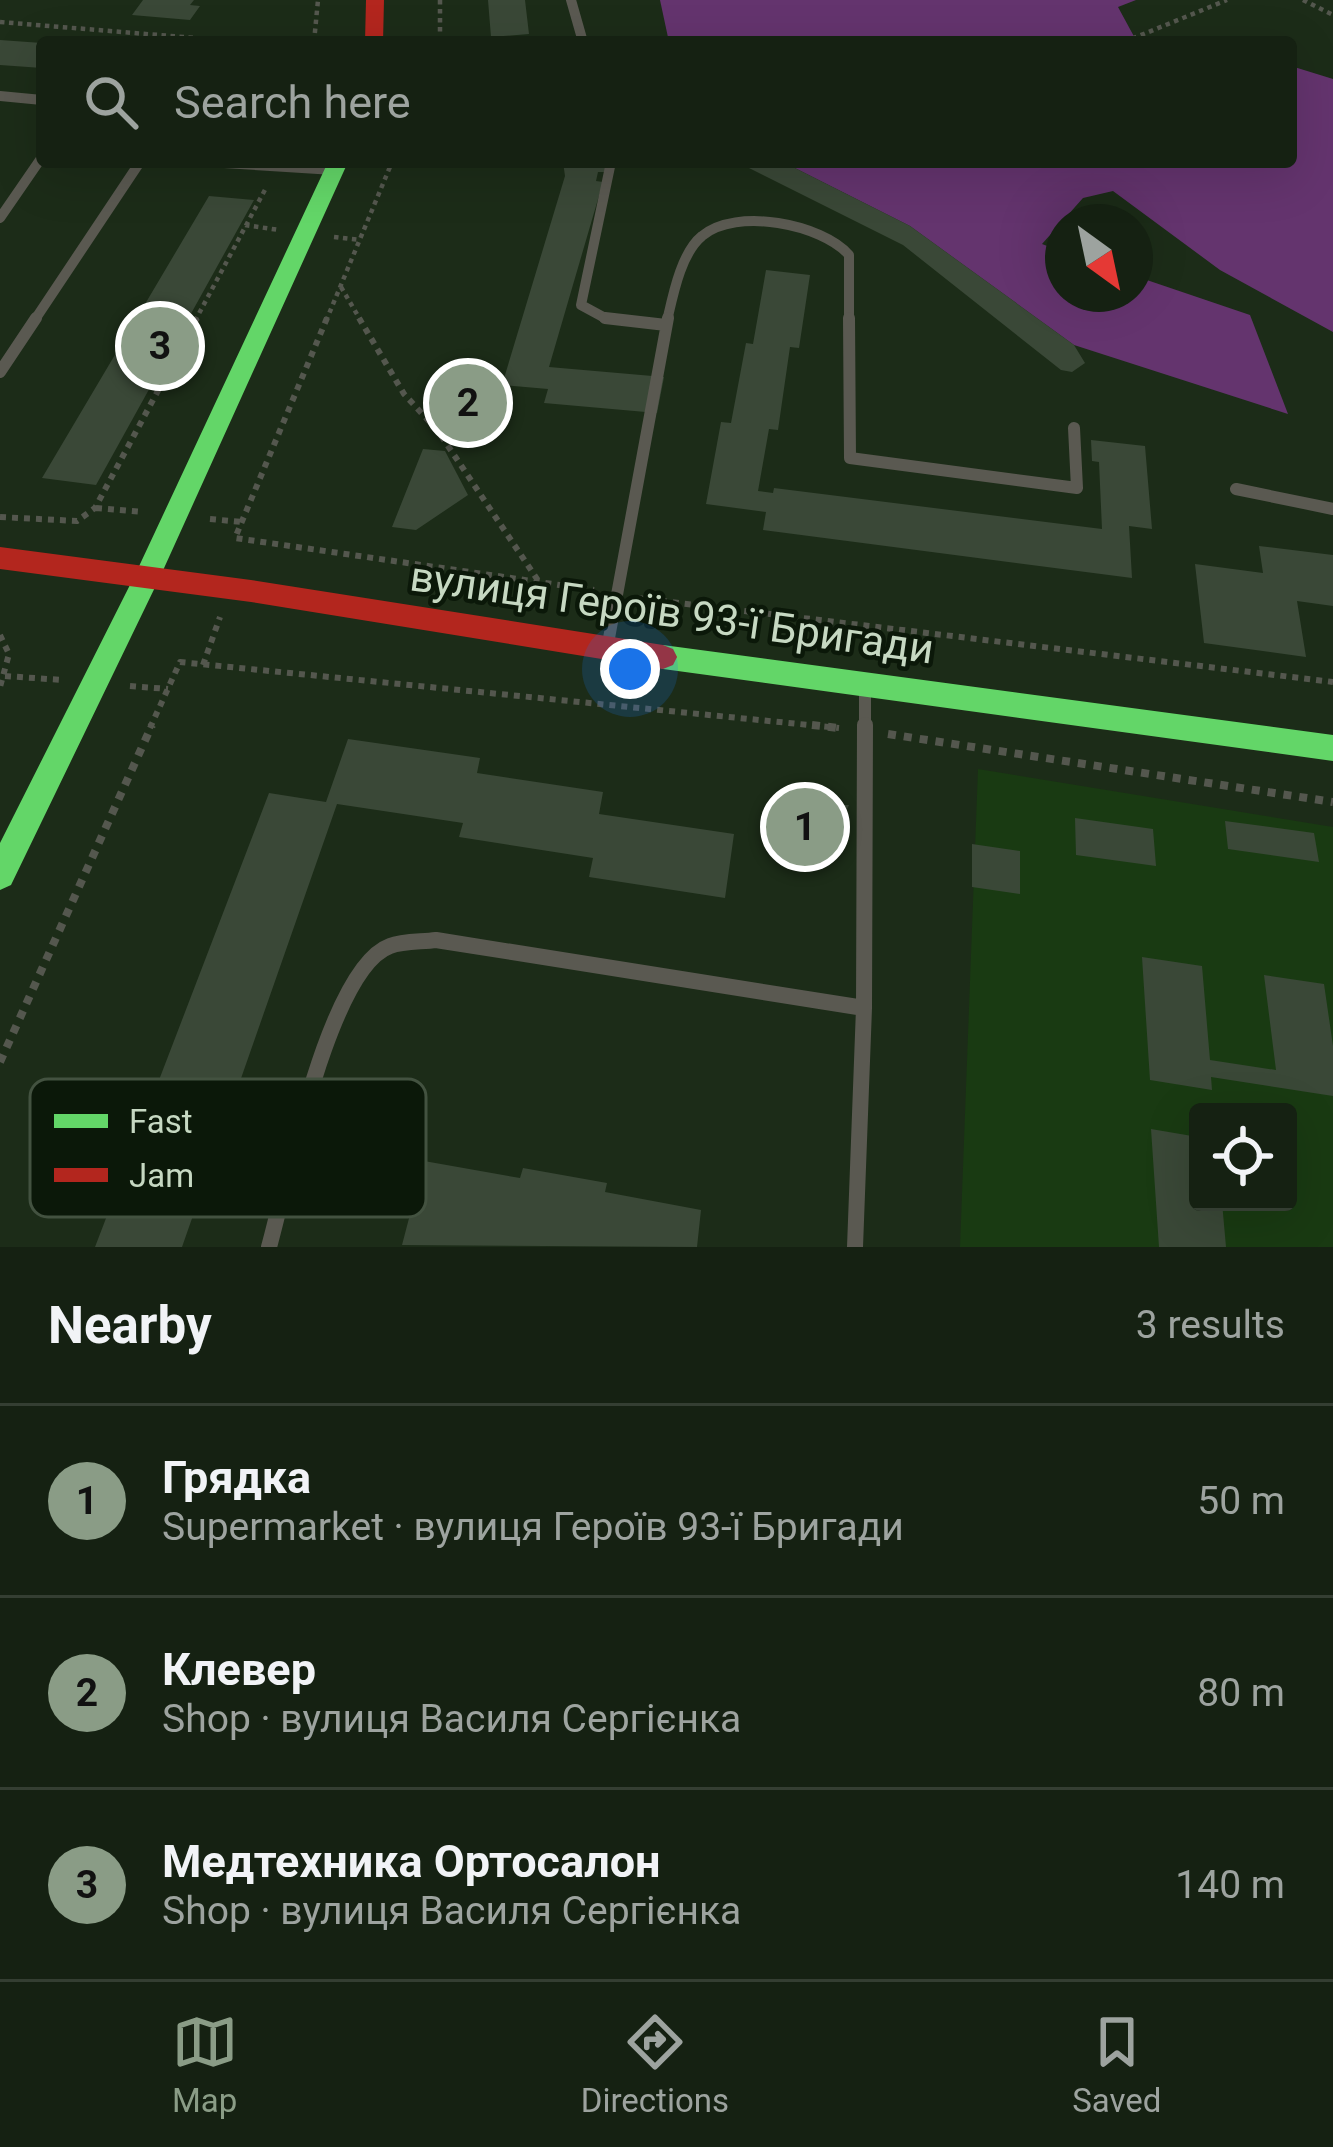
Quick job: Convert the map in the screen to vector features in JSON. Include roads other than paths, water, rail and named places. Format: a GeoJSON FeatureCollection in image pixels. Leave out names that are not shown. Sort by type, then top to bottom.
{"type":"FeatureCollection","features":[{"type":"Feature","properties":{"kind":"street"},"geometry":{"type":"LineString","coordinates":[[374,36],[375,0]]}},
{"type":"Feature","properties":{"kind":"street"},"geometry":{"type":"LineString","coordinates":[[0,875],[148,578],[335,168]]}},
{"type":"Feature","properties":{"kind":"street","name":"вулиця Героїв 93-ї Бригади"},"geometry":{"type":"LineString","coordinates":[[0,558],[607,650],[1333,748]]}},
{"type":"Feature","properties":{"kind":"lane"},"geometry":{"type":"LineString","coordinates":[[571,0],[581,36]]}},
{"type":"Feature","properties":{"kind":"lane"},"geometry":{"type":"LineString","coordinates":[[0,96],[36,99]]}},
{"type":"Feature","properties":{"kind":"lane"},"geometry":{"type":"LineString","coordinates":[[0,218],[36,167]]}},
{"type":"Feature","properties":{"kind":"lane"},"geometry":{"type":"LineString","coordinates":[[2,367],[136,168]]}},
{"type":"Feature","properties":{"kind":"lane"},"geometry":{"type":"LineString","coordinates":[[610,168],[581,305],[605,318],[665,326]]}},
{"type":"Feature","properties":{"kind":"lane"},"geometry":{"type":"LineString","coordinates":[[607,650],[665,326],[687,253],[702,235],[722,225],[827,231],[849,255],[850,458],[1077,488],[1074,428]]}},
{"type":"Feature","properties":{"kind":"lane"},"geometry":{"type":"LineString","coordinates":[[1236,489],[1333,509]]}},
{"type":"Feature","properties":{"kind":"lane"},"geometry":{"type":"LineString","coordinates":[[855,1247],[863,1008],[865,682]]}},
{"type":"Feature","properties":{"kind":"lane"},"geometry":{"type":"LineString","coordinates":[[316,1079],[332,1022],[356,974],[388,946],[436,940],[863,1008]]}},
{"type":"Feature","properties":{"kind":"lane"},"geometry":{"type":"LineString","coordinates":[[269,1247],[277,1217]]}},
{"type":"Feature","properties":{"kind":"place","name":"Медтехника Ортосалон"},"geometry":{"type":"Point","coordinates":[160,346]}},
{"type":"Feature","properties":{"kind":"place","name":"Клевер"},"geometry":{"type":"Point","coordinates":[468,403]}},
{"type":"Feature","properties":{"kind":"place","name":"Грядка"},"geometry":{"type":"Point","coordinates":[805,827]}}]}
